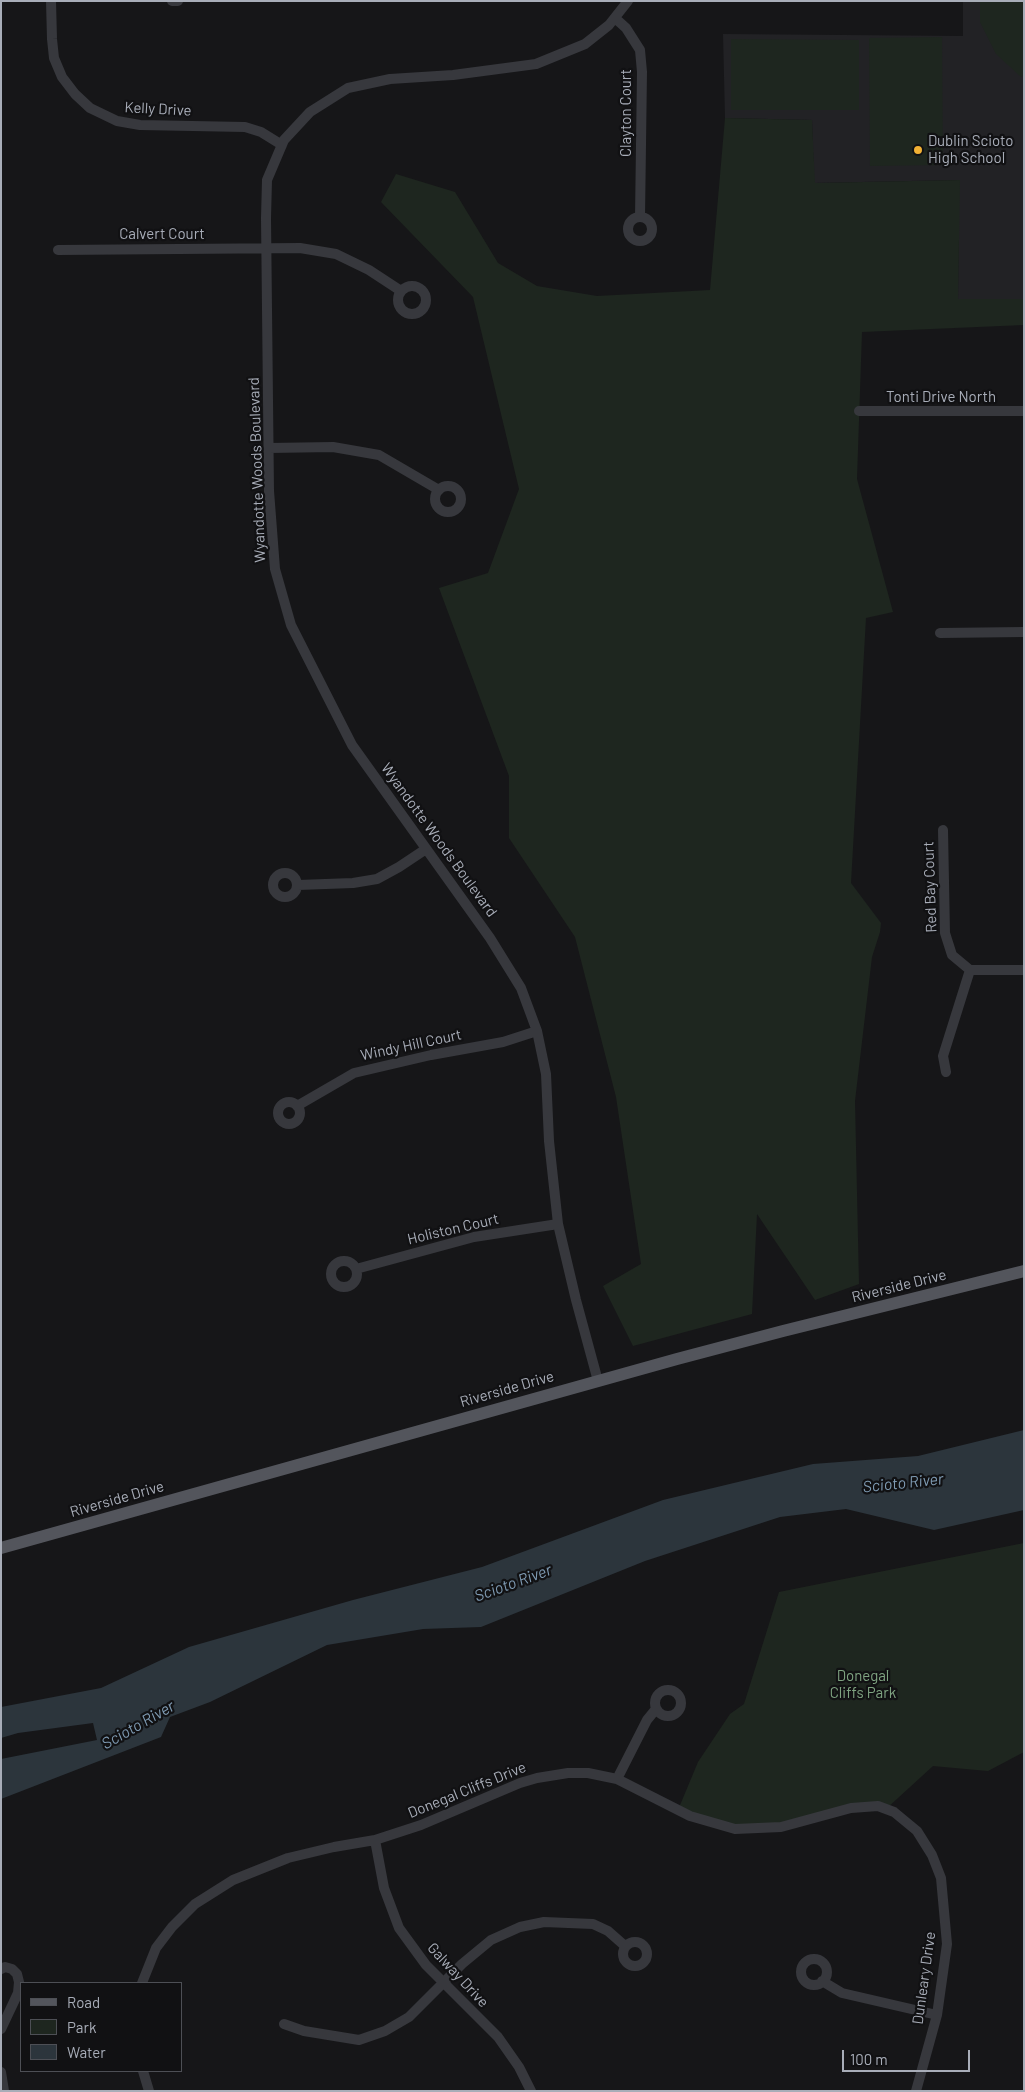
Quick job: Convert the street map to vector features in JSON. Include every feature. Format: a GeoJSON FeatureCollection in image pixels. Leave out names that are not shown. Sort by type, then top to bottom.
{"type":"FeatureCollection","features":[{"type":"Feature","properties":{"kind":"main road","name":"Riverside Drive"},"geometry":{"type":"LineString","coordinates":[[1,1548],[782,1331],[1024,1271]]}},
{"type":"Feature","properties":{"kind":"street","name":"Kelly Drive"},"geometry":{"type":"LineString","coordinates":[[51,1],[54,58],[62,76],[75,94],[90,108],[117,122],[140,125],[245,128],[261,132],[282,145]]}},
{"type":"Feature","properties":{"kind":"street"},"geometry":{"type":"LineString","coordinates":[[172,1],[178,1]]}},
{"type":"Feature","properties":{"kind":"street","name":"Wyandotte Woods Boulevard"},"geometry":{"type":"LineString","coordinates":[[598,1381],[576,1302],[558,1224],[549,1141],[546,1074],[537,1031],[516,980],[490,938],[352,745],[291,625],[275,569],[269,491],[267,180],[284,140],[310,112],[348,88],[390,79],[453,75],[536,64],[585,44],[609,25],[628,1]]}},
{"type":"Feature","properties":{"kind":"street","name":"Clayton Court"},"geometry":{"type":"LineString","coordinates":[[615,18],[626,28],[640,50],[642,72],[640,217]]}},
{"type":"Feature","properties":{"kind":"street","name":"Calvert Court"},"geometry":{"type":"LineString","coordinates":[[58,250],[300,248],[336,254],[369,270],[401,291]]}},
{"type":"Feature","properties":{"kind":"street","name":"Tonti Drive North"},"geometry":{"type":"LineString","coordinates":[[859,411],[1024,411]]}},
{"type":"Feature","properties":{"kind":"street"},"geometry":{"type":"LineString","coordinates":[[269,448],[333,447],[379,455],[439,490]]}},
{"type":"Feature","properties":{"kind":"street"},"geometry":{"type":"LineString","coordinates":[[940,633],[1024,632]]}},
{"type":"Feature","properties":{"kind":"street","name":"Red Bay Court"},"geometry":{"type":"LineString","coordinates":[[943,830],[945,933],[952,955],[970,970]]}},
{"type":"Feature","properties":{"kind":"street"},"geometry":{"type":"LineString","coordinates":[[298,886],[353,884],[377,879],[399,868],[426,849]]}},
{"type":"Feature","properties":{"kind":"street"},"geometry":{"type":"LineString","coordinates":[[946,1072],[943,1056],[970,970],[1024,970]]}},
{"type":"Feature","properties":{"kind":"street","name":"Windy Hill Court"},"geometry":{"type":"LineString","coordinates":[[297,1106],[354,1073],[432,1055],[503,1042],[537,1031]]}},
{"type":"Feature","properties":{"kind":"street","name":"Holiston Court"},"geometry":{"type":"LineString","coordinates":[[356,1269],[474,1237],[558,1224]]}},
{"type":"Feature","properties":{"kind":"street"},"geometry":{"type":"LineString","coordinates":[[616,1779],[656,1709]]}},
{"type":"Feature","properties":{"kind":"street","name":"Donegal Cliffs Drive"},"geometry":{"type":"LineString","coordinates":[[142,1982],[156,1948],[172,1927],[195,1904],[233,1880],[288,1858],[375,1840],[421,1825],[520,1783],[537,1778],[568,1773],[588,1773],[616,1779],[690,1816],[735,1829],[781,1827],[851,1808],[878,1806]]}},
{"type":"Feature","properties":{"kind":"street","name":"Dunleary Drive"},"geometry":{"type":"LineString","coordinates":[[878,1806],[894,1812],[917,1831],[932,1855],[941,1878],[948,1934],[937,2015],[916,2091]]}},
{"type":"Feature","properties":{"kind":"street","name":"Galway Drive"},"geometry":{"type":"LineString","coordinates":[[375,1840],[384,1888],[400,1928],[426,1965],[498,2037],[519,2067],[530,2091]]}},
{"type":"Feature","properties":{"kind":"street"},"geometry":{"type":"LineString","coordinates":[[284,2024],[304,2032],[359,2040],[385,2031],[409,2018],[462,1964],[491,1940],[517,1928],[530,1925],[544,1922],[593,1924],[608,1931],[625,1946]]}},
{"type":"Feature","properties":{"kind":"street"},"geometry":{"type":"LineString","coordinates":[[1,1969],[6,1967],[12,1969],[17,1974],[19,1982],[16,1999],[1,2029]]}},
{"type":"Feature","properties":{"kind":"street"},"geometry":{"type":"LineString","coordinates":[[822,1981],[842,1993],[937,2015]]}},
{"type":"Feature","properties":{"kind":"street"},"geometry":{"type":"LineString","coordinates":[[1,2072],[4,2091]]}},
{"type":"Feature","properties":{"kind":"street"},"geometry":{"type":"LineString","coordinates":[[143,2072],[149,2091]]}},
{"type":"Feature","properties":{"kind":"shaded area","name":"Dublin Scioto High School"},"geometry":{"type":"Polygon","coordinates":[[[963,1],[1024,1],[1024,299],[958,299],[959,180],[814,183],[812,120],[725,118],[723,34],[963,36],[963,1]]]}},
{"type":"Feature","properties":{"kind":"green space"},"geometry":{"type":"Polygon","coordinates":[[[980,1],[1024,1],[1024,76],[1021,77],[996,54],[980,22],[980,1]]]}},
{"type":"Feature","properties":{"kind":"green space"},"geometry":{"type":"Polygon","coordinates":[[[942,37],[943,165],[870,166],[869,38],[942,37]]]}},
{"type":"Feature","properties":{"kind":"green space"},"geometry":{"type":"Polygon","coordinates":[[[731,39],[859,40],[859,110],[731,110],[731,39]]]}},
{"type":"Feature","properties":{"kind":"green space"},"geometry":{"type":"Polygon","coordinates":[[[725,118],[812,120],[815,183],[960,180],[958,299],[1024,299],[1024,325],[862,332],[857,479],[893,612],[866,618],[851,883],[881,923],[872,957],[855,1101],[859,1284],[815,1300],[757,1214],[752,1314],[633,1346],[603,1286],[641,1264],[616,1097],[575,937],[509,838],[509,776],[439,588],[488,573],[519,489],[473,297],[381,202],[396,174],[455,192],[498,263],[537,286],[597,296],[710,290],[725,118]]]}},
{"type":"Feature","properties":{"kind":"green space","name":"Donegal Cliffs Park"},"geometry":{"type":"Polygon","coordinates":[[[1024,1543],[1024,1752],[988,1771],[933,1766],[886,1809],[878,1806],[781,1827],[735,1829],[678,1810],[698,1762],[730,1714],[744,1704],[779,1592],[1024,1543]]]}},
{"type":"Feature","properties":{"kind":"water","name":"Scioto River"},"geometry":{"type":"Polygon","coordinates":[[[1024,1430],[1024,1510],[934,1530],[846,1509],[780,1517],[645,1561],[481,1627],[423,1629],[327,1645],[210,1702],[170,1717],[161,1737],[1,1799],[1,1759],[97,1740],[93,1723],[18,1733],[1,1738],[1,1707],[101,1688],[189,1647],[353,1600],[482,1567],[663,1500],[813,1464],[918,1456],[1024,1430]]]}},
{"type":"Feature","properties":{"kind":"place","name":"Dublin Scioto High School"},"geometry":{"type":"Point","coordinates":[918,150]}}]}
